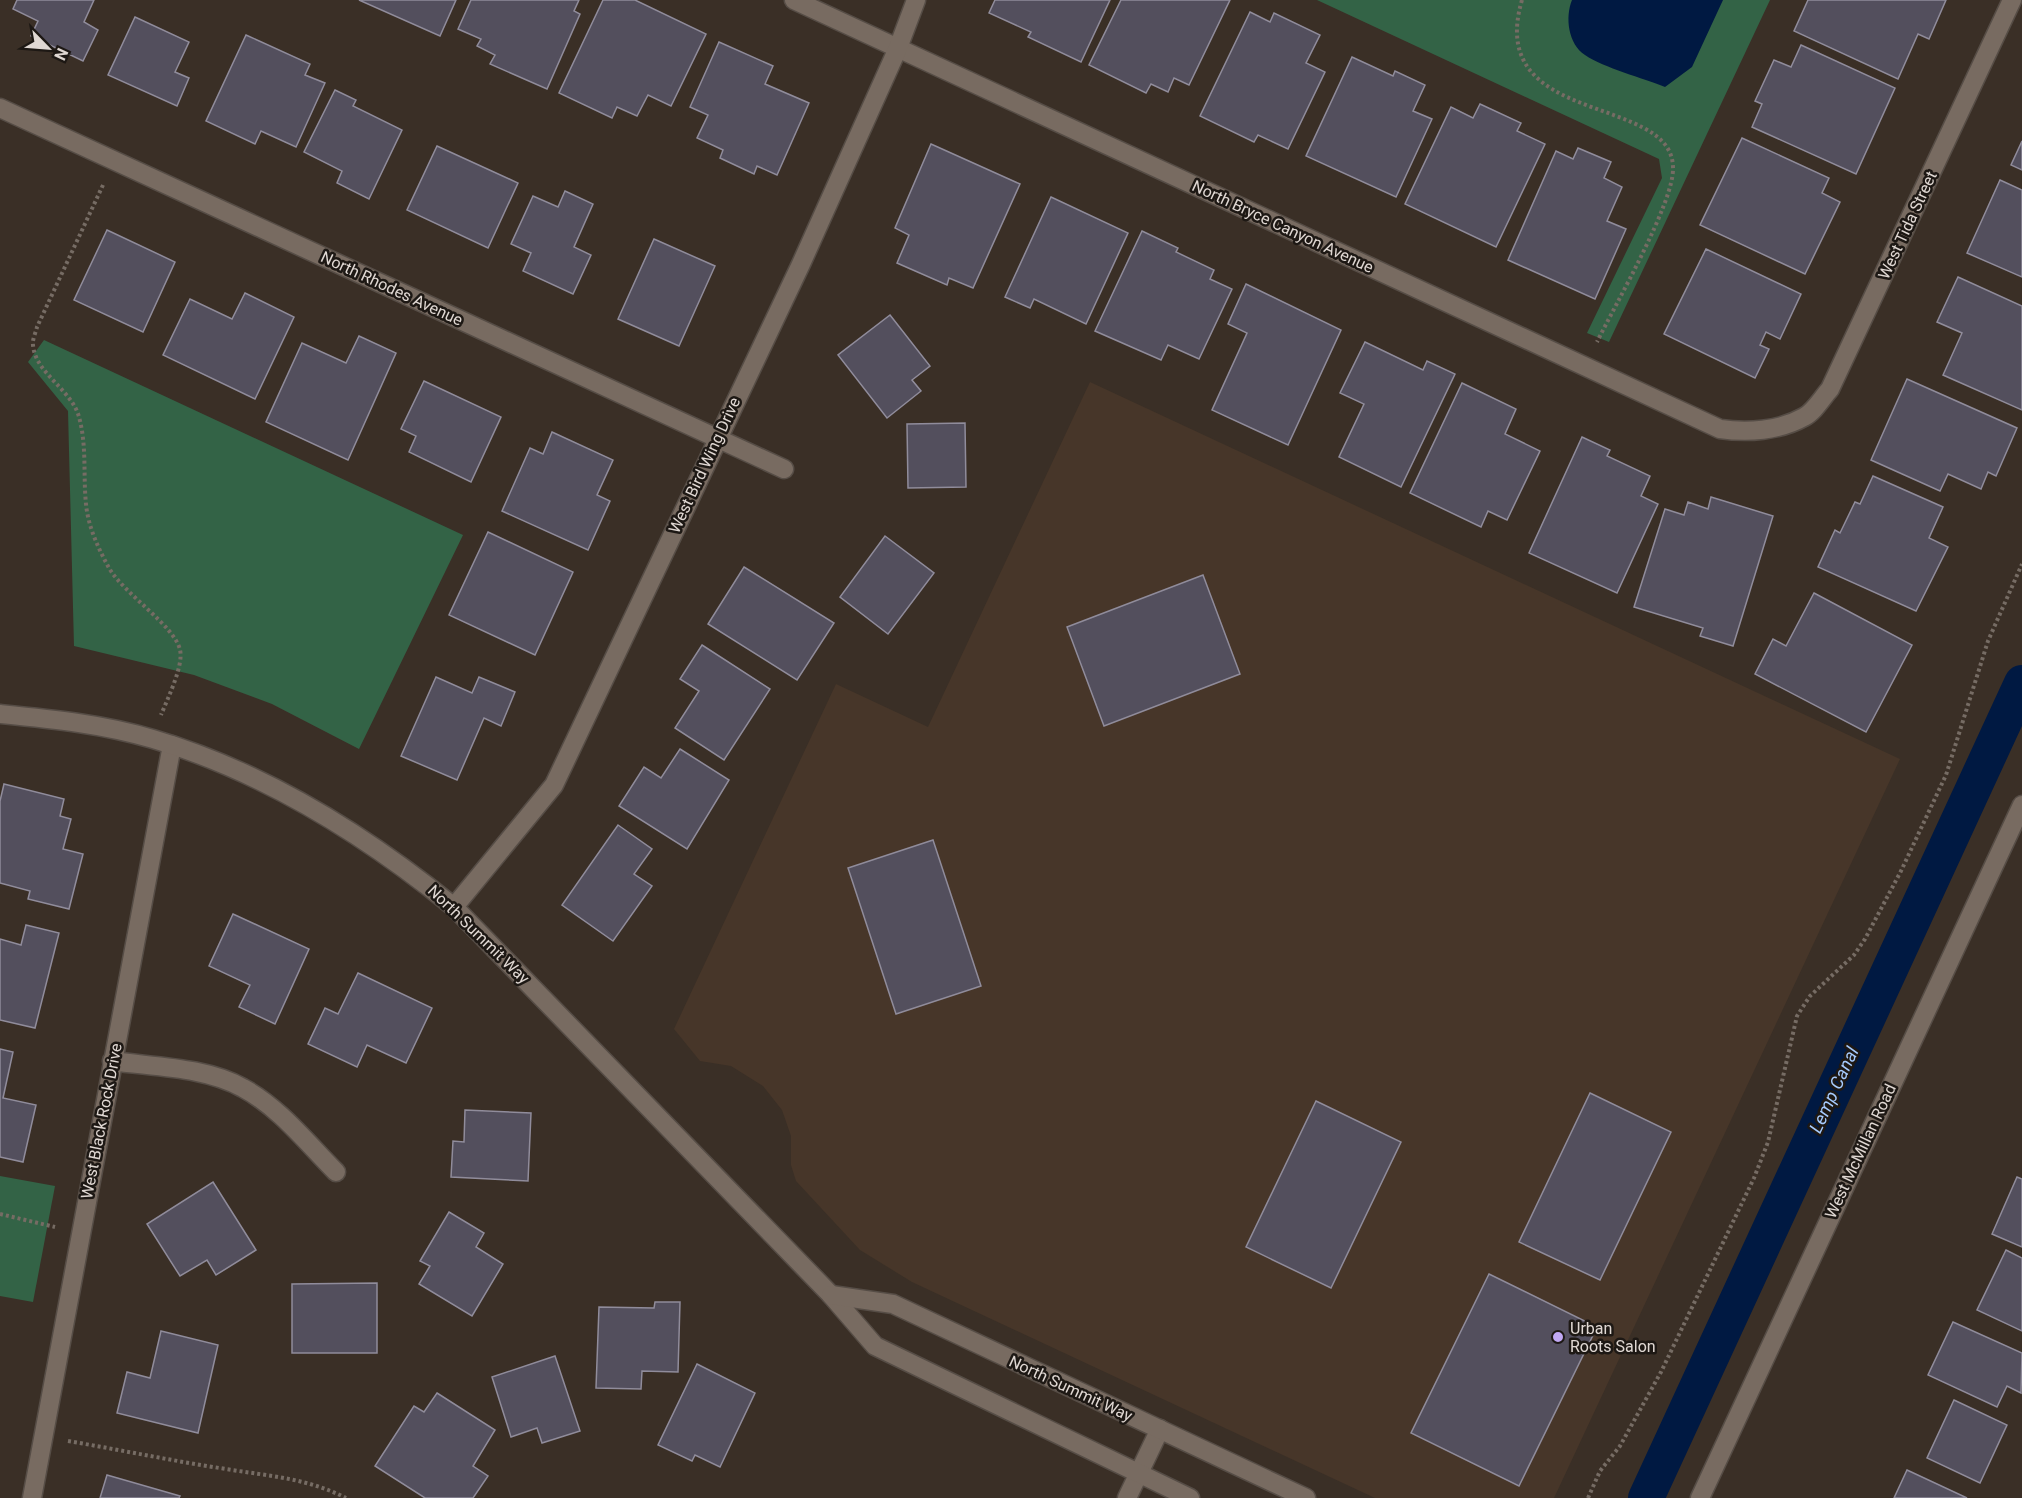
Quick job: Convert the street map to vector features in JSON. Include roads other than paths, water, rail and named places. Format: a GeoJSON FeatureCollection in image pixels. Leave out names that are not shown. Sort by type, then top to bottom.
{"type":"FeatureCollection","features":[{"type":"Feature","properties":{"kind":"street","name":"North Bryce Canyon Avenue"},"geometry":{"type":"LineString","coordinates":[[794,0],[1720,429],[1744,433],[1776,427]]}},
{"type":"Feature","properties":{"kind":"street","name":"West Bird Wing Drive"},"geometry":{"type":"LineString","coordinates":[[454,907],[554,785],[716,438],[801,264],[898,48],[916,0]]}},
{"type":"Feature","properties":{"kind":"street","name":"West Tida Street"},"geometry":{"type":"LineString","coordinates":[[1776,427],[1805,417],[1830,389],[2012,0]]}},
{"type":"Feature","properties":{"kind":"street","name":"North Rhodes Avenue"},"geometry":{"type":"LineString","coordinates":[[0,108],[784,469]]}},
{"type":"Feature","properties":{"kind":"street","name":"North Summit Way"},"geometry":{"type":"LineString","coordinates":[[0,714],[80,722],[152,738],[258,778],[356,833],[408,869],[454,907],[831,1294],[875,1346],[1190,1498]]}},
{"type":"Feature","properties":{"kind":"street","name":"West Black Rock Drive"},"geometry":{"type":"LineString","coordinates":[[32,1498],[172,745]]}},
{"type":"Feature","properties":{"kind":"street","name":"West McMillan Road"},"geometry":{"type":"LineString","coordinates":[[1700,1498],[2022,806]]}},
{"type":"Feature","properties":{"kind":"street"},"geometry":{"type":"LineString","coordinates":[[112,1060],[213,1076],[243,1088],[270,1107],[336,1172]]}},
{"type":"Feature","properties":{"kind":"street","name":"North Summit Way"},"geometry":{"type":"LineString","coordinates":[[831,1294],[893,1304],[1306,1498]]}},
{"type":"Feature","properties":{"kind":"street"},"geometry":{"type":"LineString","coordinates":[[1127,1498],[1160,1429]]}},
{"type":"Feature","properties":{"kind":"water"},"geometry":{"type":"Polygon","coordinates":[[[1572,0],[1723,0],[1692,67],[1665,87],[1602,64],[1579,50],[1570,30],[1569,14],[1572,0]]]}},
{"type":"Feature","properties":{"kind":"waterway","name":"Lemp Canal"},"geometry":{"type":"LineString","coordinates":[[1646,1498],[2022,683]]}},
{"type":"Feature","properties":{"kind":"place","name":"Urban Roots Salon"},"geometry":{"type":"Point","coordinates":[1558,1337]}}]}
